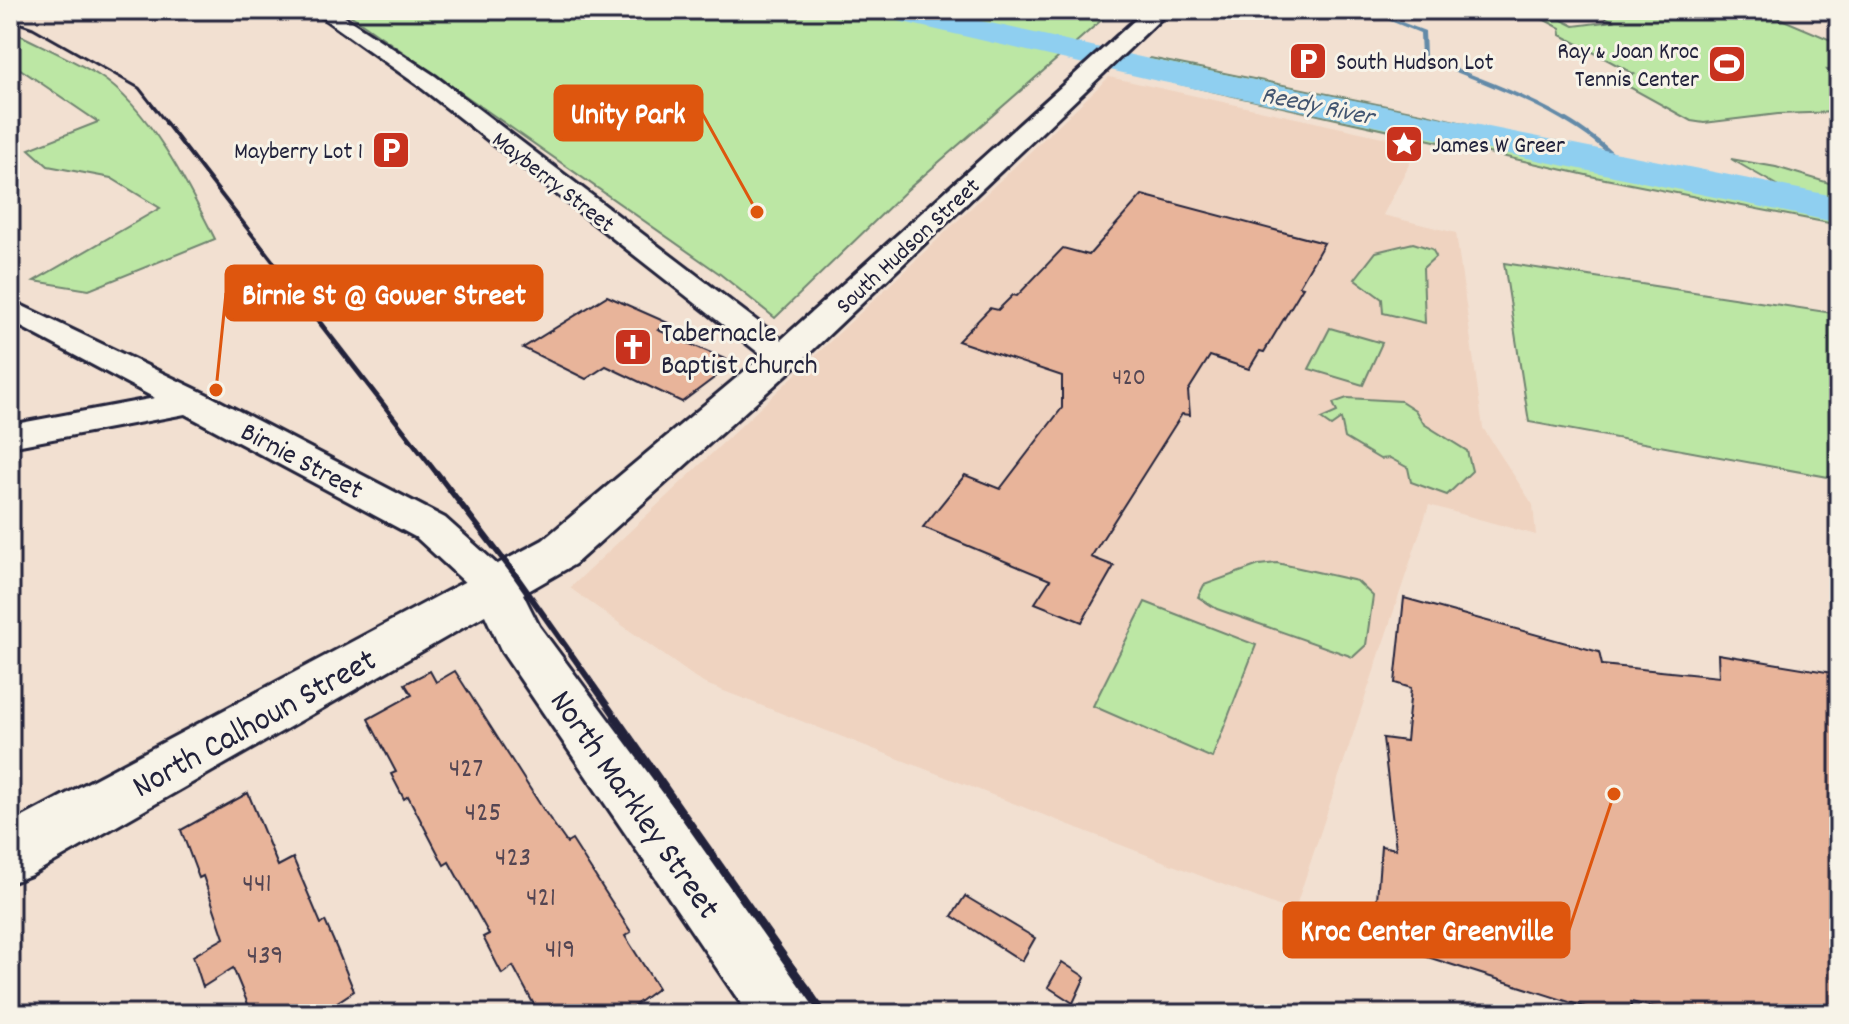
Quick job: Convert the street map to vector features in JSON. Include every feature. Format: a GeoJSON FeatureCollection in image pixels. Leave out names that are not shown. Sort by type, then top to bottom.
{"type":"FeatureCollection","features":[{"type":"Feature","properties":{"kind":"street","name":"Mayberry Street"},"geometry":{"type":"LineString","coordinates":[[321,10],[427,81],[784,357]]}},
{"type":"Feature","properties":{"kind":"street","name":"South Hudson Street"},"geometry":{"type":"LineString","coordinates":[[496,587],[559,552],[784,357],[1159,10]]}},
{"type":"Feature","properties":{"kind":"street","name":"Birnie Street"},"geometry":{"type":"LineString","coordinates":[[10,309],[194,402],[431,528],[496,587]]}},
{"type":"Feature","properties":{"kind":"street"},"geometry":{"type":"LineString","coordinates":[[10,436],[194,402]]}},
{"type":"Feature","properties":{"kind":"street","name":"North Calhoun Street"},"geometry":{"type":"LineString","coordinates":[[10,855],[496,587]]}},
{"type":"Feature","properties":{"kind":"street","name":"North Markley Street"},"geometry":{"type":"LineString","coordinates":[[496,587],[520,638],[787,1014]]}},
{"type":"Feature","properties":{"kind":"shaded area"},"geometry":{"type":"Polygon","coordinates":[[[1109,77],[1419,145],[1383,215],[1456,233],[1483,428],[1533,505],[1536,535],[1429,505],[1294,912],[703,683],[570,588],[1109,77]]]}},
{"type":"Feature","properties":{"kind":"green space"},"geometry":{"type":"Polygon","coordinates":[[[343,10],[1113,10],[907,190],[775,318],[720,274],[343,10]]]}},
{"type":"Feature","properties":{"kind":"green space","name":"Ray & Joan Kroc Tennis Center"},"geometry":{"type":"Polygon","coordinates":[[[1526,10],[1542,10],[1574,26],[1613,21],[1590,10],[1760,10],[1831,40],[1839,52],[1839,71],[1827,70],[1834,81],[1839,81],[1839,112],[1778,114],[1704,123],[1691,121],[1617,79],[1634,74],[1561,35],[1560,28],[1526,10]]]}},
{"type":"Feature","properties":{"kind":"green space"},"geometry":{"type":"Polygon","coordinates":[[[10,30],[98,75],[117,89],[151,127],[215,239],[89,290],[34,281],[160,208],[111,178],[48,166],[29,149],[98,122],[10,62],[10,30]]]}},
{"type":"Feature","properties":{"kind":"green space"},"geometry":{"type":"Polygon","coordinates":[[[1150,58],[1426,114],[1663,171],[1787,191],[1731,159],[1776,167],[1839,186],[1839,225],[1595,177],[1131,73],[1150,58]]]}},
{"type":"Feature","properties":{"kind":"green space"},"geometry":{"type":"Polygon","coordinates":[[[1413,243],[1432,249],[1436,256],[1423,268],[1425,323],[1383,313],[1382,299],[1355,279],[1376,252],[1413,243]]]}},
{"type":"Feature","properties":{"kind":"green space"},"geometry":{"type":"Polygon","coordinates":[[[1504,263],[1839,314],[1839,479],[1529,422],[1504,263]]]}},
{"type":"Feature","properties":{"kind":"green space"},"geometry":{"type":"Polygon","coordinates":[[[1330,328],[1382,343],[1363,385],[1309,369],[1330,328]]]}},
{"type":"Feature","properties":{"kind":"green space"},"geometry":{"type":"Polygon","coordinates":[[[1347,398],[1401,401],[1415,410],[1424,424],[1467,451],[1472,471],[1447,495],[1411,482],[1408,468],[1390,458],[1380,459],[1345,438],[1341,419],[1331,426],[1321,419],[1337,412],[1333,403],[1347,398]]]}},
{"type":"Feature","properties":{"kind":"green space"},"geometry":{"type":"Polygon","coordinates":[[[1277,563],[1357,581],[1373,596],[1366,645],[1353,657],[1217,609],[1198,597],[1204,585],[1259,565],[1277,563]]]}},
{"type":"Feature","properties":{"kind":"green space"},"geometry":{"type":"Polygon","coordinates":[[[1145,602],[1256,645],[1212,758],[1093,706],[1145,602]]]}},
{"type":"Feature","properties":{"kind":"building"},"geometry":{"type":"Polygon","coordinates":[[[1142,195],[1324,243],[1299,286],[1303,287],[1264,352],[1260,351],[1249,369],[1210,356],[1188,391],[1190,415],[1182,414],[1091,557],[1114,566],[1082,622],[1035,603],[1050,580],[923,527],[965,475],[1000,489],[1062,408],[1062,376],[958,341],[990,308],[998,310],[1013,295],[1017,296],[1063,248],[1089,255],[1142,195]]]}},
{"type":"Feature","properties":{"kind":"building","name":"Tabernacle Baptist Church"},"geometry":{"type":"Polygon","coordinates":[[[607,296],[668,323],[658,330],[734,363],[682,402],[606,366],[586,379],[523,348],[607,296]]]}},
{"type":"Feature","properties":{"kind":"building"},"geometry":{"type":"Polygon","coordinates":[[[1404,598],[1599,652],[1602,665],[1719,677],[1718,654],[1839,674],[1839,1014],[1685,1014],[1631,1002],[1631,1014],[1607,1014],[1374,940],[1381,846],[1396,849],[1383,738],[1406,741],[1411,688],[1395,683],[1404,598]]]}},
{"type":"Feature","properties":{"kind":"building"},"geometry":{"type":"Polygon","coordinates":[[[430,671],[436,682],[455,671],[543,809],[567,843],[572,840],[631,932],[625,936],[658,988],[623,1014],[539,1014],[513,966],[502,974],[483,937],[489,934],[449,862],[444,865],[408,796],[404,799],[391,774],[396,772],[368,719],[412,695],[405,684],[430,671]]]}},
{"type":"Feature","properties":{"kind":"building"},"geometry":{"type":"Polygon","coordinates":[[[248,793],[278,866],[293,858],[321,924],[325,921],[337,949],[354,991],[336,1003],[340,1014],[252,1014],[233,968],[203,987],[193,956],[224,938],[203,876],[199,878],[181,830],[248,793]]]}},
{"type":"Feature","properties":{"kind":"building"},"geometry":{"type":"Polygon","coordinates":[[[965,896],[1035,938],[1022,961],[952,916],[965,896]]]}},
{"type":"Feature","properties":{"kind":"building"},"geometry":{"type":"Polygon","coordinates":[[[1062,962],[1085,977],[1073,1003],[1048,987],[1062,962]]]}},
{"type":"Feature","properties":{"kind":"waterway","name":"Reedy River"},"geometry":{"type":"LineString","coordinates":[[892,10],[1149,69],[1839,210]]}},
{"type":"Feature","properties":{"kind":"waterway"},"geometry":{"type":"LineString","coordinates":[[1365,10],[1423,32],[1423,57],[1555,113],[1602,145],[1622,164]]}},
{"type":"Feature","properties":{"kind":"railway"},"geometry":{"type":"LineString","coordinates":[[10,20],[33,28],[139,88],[168,125]]}},
{"type":"Feature","properties":{"kind":"railway"},"geometry":{"type":"LineString","coordinates":[[166,123],[288,281]]}},
{"type":"Feature","properties":{"kind":"railway"},"geometry":{"type":"LineString","coordinates":[[286,279],[438,475]]}},
{"type":"Feature","properties":{"kind":"railway"},"geometry":{"type":"LineString","coordinates":[[437,473],[516,576],[617,719]]}},
{"type":"Feature","properties":{"kind":"railway"},"geometry":{"type":"LineString","coordinates":[[615,717],[824,1014]]}},
{"type":"Feature","properties":{"kind":"place","name":"South Hudson Lot"},"geometry":{"type":"Point","coordinates":[1308,61]}},
{"type":"Feature","properties":{"kind":"place","name":"Ray & Joan Kroc Tennis Center"},"geometry":{"type":"Point","coordinates":[1727,64]}},
{"type":"Feature","properties":{"kind":"place","name":"James W Greer"},"geometry":{"type":"Point","coordinates":[1404,144]}},
{"type":"Feature","properties":{"kind":"place","name":"Mayberry Lot 1"},"geometry":{"type":"Point","coordinates":[391,150]}},
{"type":"Feature","properties":{"kind":"place","name":"Unity Park"},"geometry":{"type":"Point","coordinates":[757,212]}},
{"type":"Feature","properties":{"kind":"place","name":"Tabernacle Baptist Church"},"geometry":{"type":"Point","coordinates":[633,347]}},
{"type":"Feature","properties":{"kind":"place","name":"Birnie St @ Gower Street"},"geometry":{"type":"Point","coordinates":[216,390]}},
{"type":"Feature","properties":{"kind":"place","name":"Kroc Center Greenville"},"geometry":{"type":"Point","coordinates":[1614,794]}}]}
